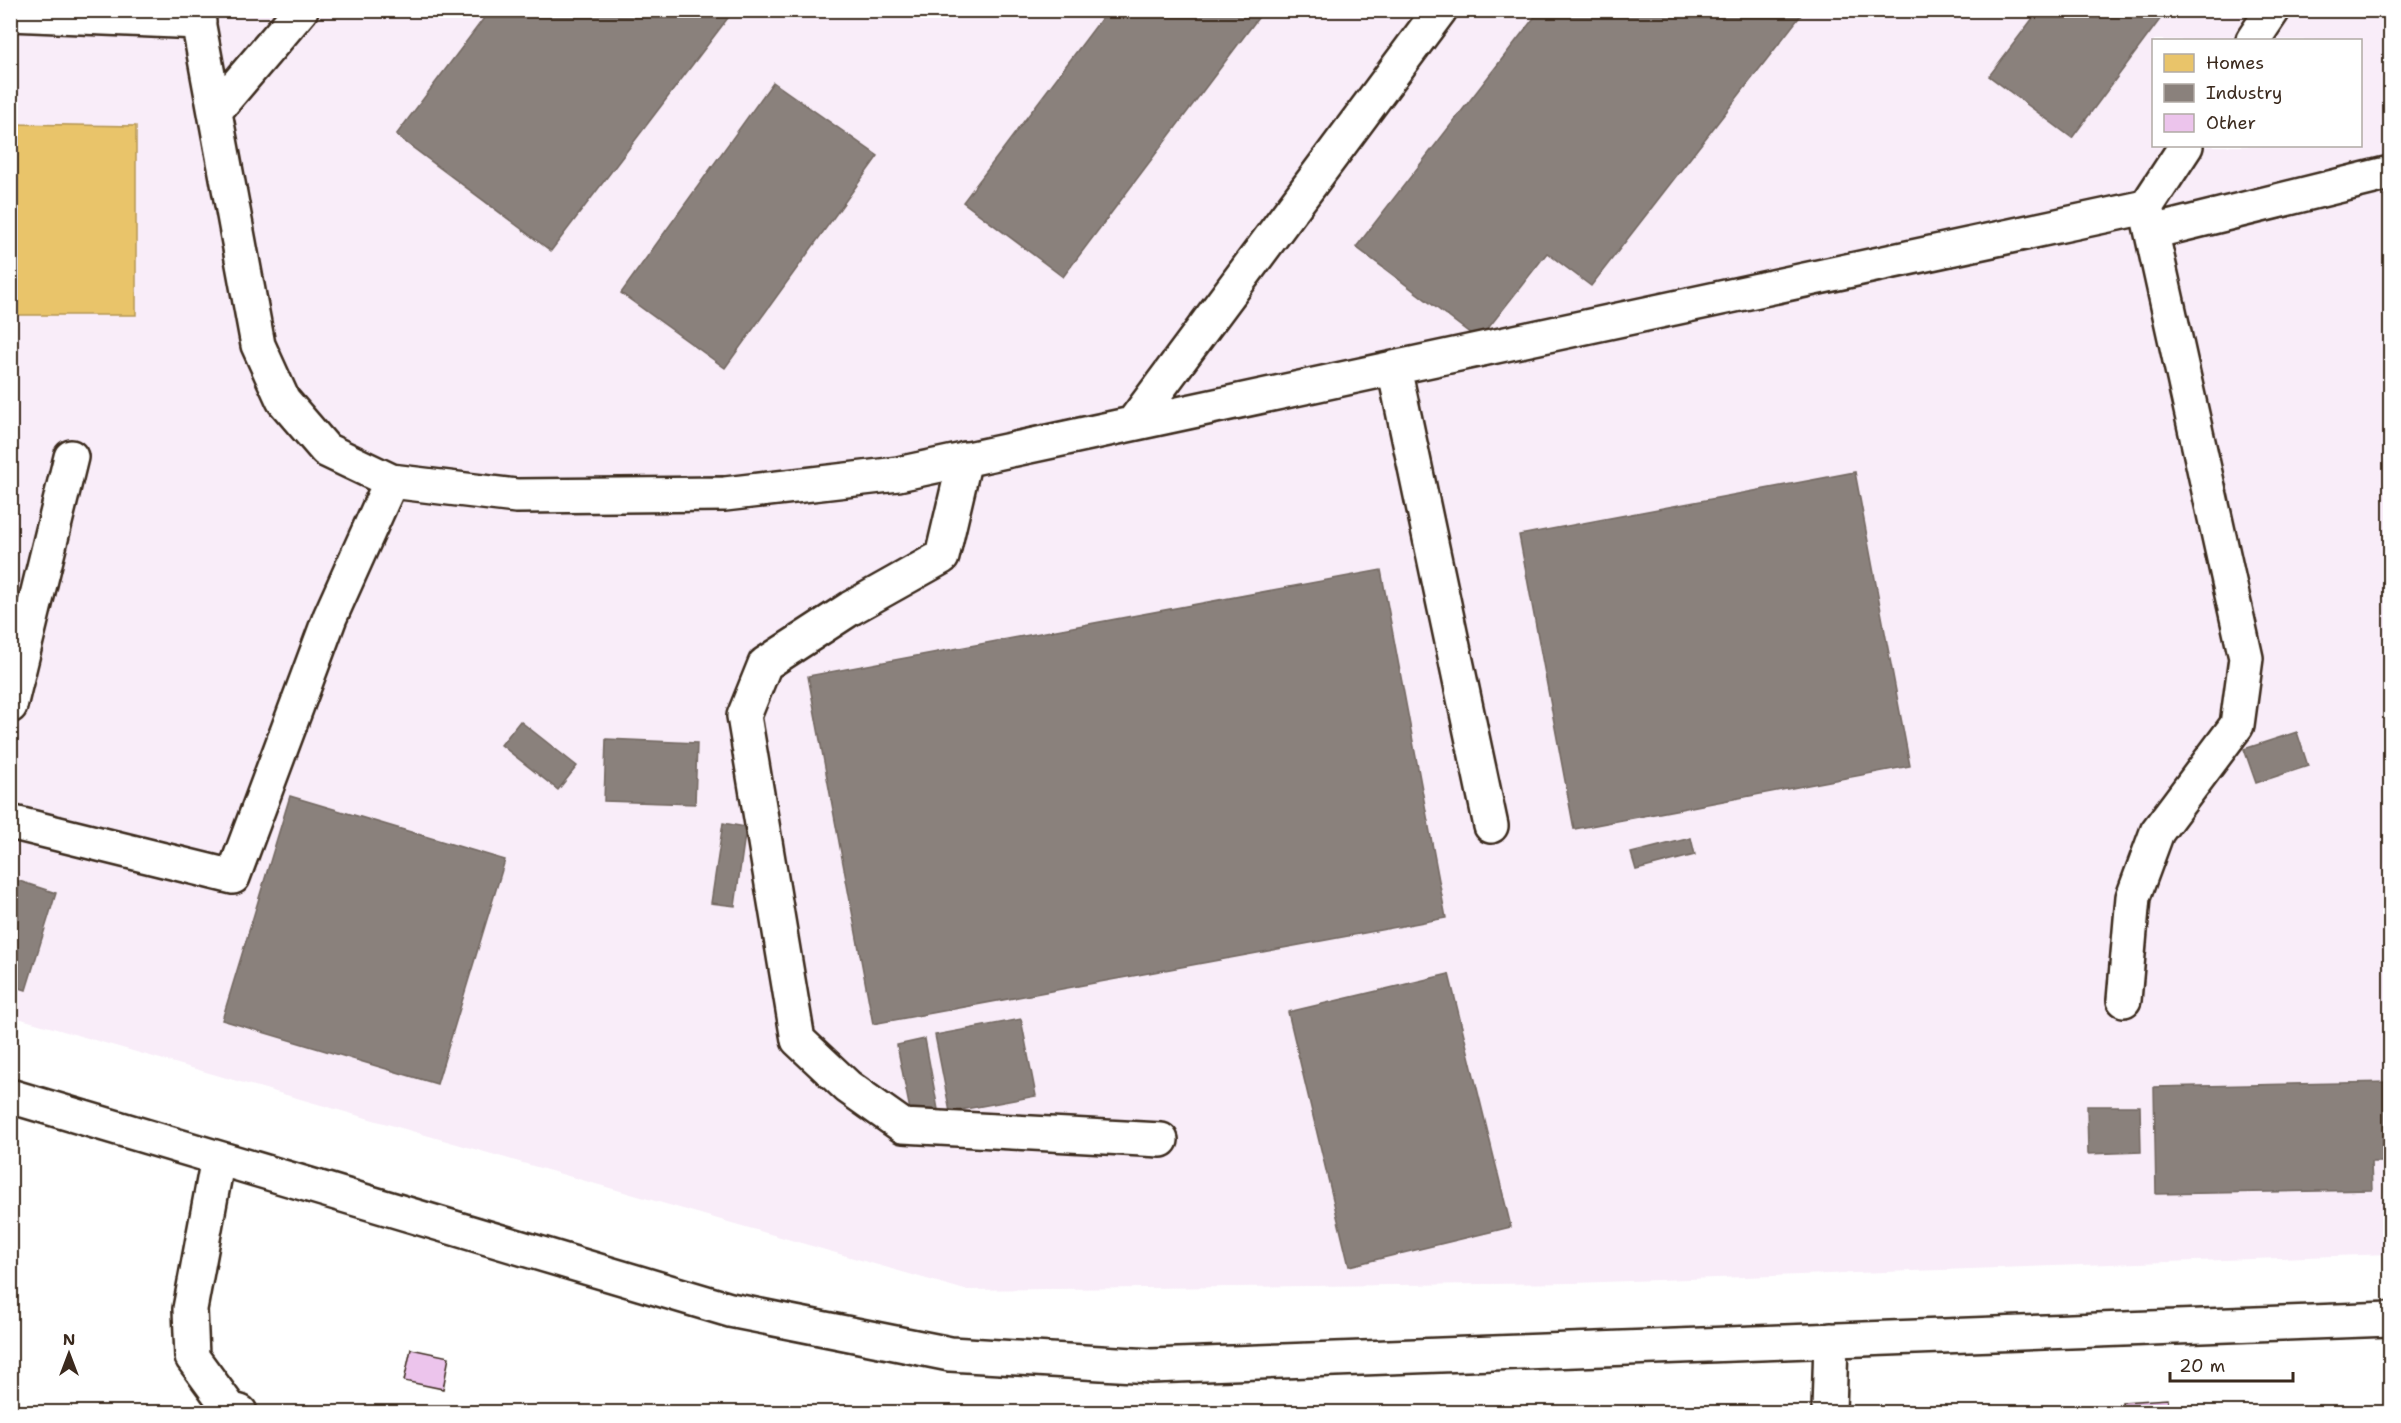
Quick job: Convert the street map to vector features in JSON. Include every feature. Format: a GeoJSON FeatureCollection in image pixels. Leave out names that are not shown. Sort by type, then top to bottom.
{"type":"FeatureCollection","features":[{"type":"Feature","properties":{"kind":"street"},"geometry":{"type":"LineString","coordinates":[[215,111],[301,10]]}},
{"type":"Feature","properties":{"kind":"street"},"geometry":{"type":"LineString","coordinates":[[1133,423],[1440,10]]}},
{"type":"Feature","properties":{"kind":"street"},"geometry":{"type":"LineString","coordinates":[[2254,39],[2273,10]]}},
{"type":"Feature","properties":{"kind":"street"},"geometry":{"type":"LineString","coordinates":[[10,14],[197,16],[258,345],[284,400],[326,450],[391,481],[516,496],[725,494],[898,474],[1394,368],[2391,173]]}},
{"type":"Feature","properties":{"kind":"street"},"geometry":{"type":"LineString","coordinates":[[2124,1000],[2133,897],[2157,832],[2237,725],[2246,658],[2149,220],[2186,147]]}},
{"type":"Feature","properties":{"kind":"street"},"geometry":{"type":"LineString","coordinates":[[1394,368],[1491,826]]}},
{"type":"Feature","properties":{"kind":"street"},"geometry":{"type":"LineString","coordinates":[[10,706],[71,457]]}},
{"type":"Feature","properties":{"kind":"street"},"geometry":{"type":"LineString","coordinates":[[965,459],[942,556],[851,608],[765,664],[744,716],[798,1040],[848,1087],[903,1126],[1161,1140]]}},
{"type":"Feature","properties":{"kind":"street"},"geometry":{"type":"LineString","coordinates":[[10,822],[233,877],[330,617],[391,481]]}},
{"type":"Feature","properties":{"kind":"street"},"geometry":{"type":"LineString","coordinates":[[10,1096],[730,1310],[950,1354],[1151,1366],[2391,1319]]}},
{"type":"Feature","properties":{"kind":"street"},"geometry":{"type":"LineString","coordinates":[[218,1158],[190,1310],[192,1357],[230,1409],[240,1413]]}},
{"type":"Feature","properties":{"kind":"street"},"geometry":{"type":"LineString","coordinates":[[1829,1413],[1831,1340]]}},
{"type":"Feature","properties":{"kind":"shaded area"},"geometry":{"type":"Polygon","coordinates":[[[10,11],[2390,11],[2390,1254],[1574,1283],[965,1290],[11,1016],[10,11]]]}},
{"type":"Feature","properties":{"kind":"building: Homes"},"geometry":{"type":"Polygon","coordinates":[[[10,124],[136,126],[136,315],[10,315],[10,124]]]}},
{"type":"Feature","properties":{"kind":"building: Industry"},"geometry":{"type":"Polygon","coordinates":[[[490,10],[734,10],[551,251],[396,135],[490,10]]]}},
{"type":"Feature","properties":{"kind":"building: Industry"},"geometry":{"type":"Polygon","coordinates":[[[1108,10],[1264,10],[1063,277],[963,202],[1108,10]]]}},
{"type":"Feature","properties":{"kind":"building: Industry"},"geometry":{"type":"Polygon","coordinates":[[[1540,10],[1805,10],[1591,286],[1547,253],[1479,340],[1356,247],[1540,10]]]}},
{"type":"Feature","properties":{"kind":"building: Industry"},"geometry":{"type":"Polygon","coordinates":[[[2039,10],[2167,10],[2072,138],[1989,76],[2039,10]]]}},
{"type":"Feature","properties":{"kind":"building: Industry"},"geometry":{"type":"Polygon","coordinates":[[[773,82],[878,156],[725,368],[621,293],[773,82]]]}},
{"type":"Feature","properties":{"kind":"building: Industry"},"geometry":{"type":"Polygon","coordinates":[[[1855,472],[1910,766],[1574,829],[1519,535],[1855,472]]]}},
{"type":"Feature","properties":{"kind":"building: Industry"},"geometry":{"type":"Polygon","coordinates":[[[1381,570],[1446,918],[873,1024],[808,676],[1381,570]]]}},
{"type":"Feature","properties":{"kind":"building: Industry"},"geometry":{"type":"Polygon","coordinates":[[[520,721],[577,766],[558,790],[501,745],[520,721]]]}},
{"type":"Feature","properties":{"kind":"building: Industry"},"geometry":{"type":"Polygon","coordinates":[[[2297,732],[2308,766],[2256,783],[2244,749],[2297,732]]]}},
{"type":"Feature","properties":{"kind":"building: Industry"},"geometry":{"type":"Polygon","coordinates":[[[606,739],[697,743],[695,804],[604,801],[606,739]]]}},
{"type":"Feature","properties":{"kind":"building: Industry"},"geometry":{"type":"Polygon","coordinates":[[[290,796],[505,860],[437,1084],[222,1020],[290,796]]]}},
{"type":"Feature","properties":{"kind":"building: Industry"},"geometry":{"type":"Polygon","coordinates":[[[723,823],[746,827],[735,906],[711,903],[723,823]]]}},
{"type":"Feature","properties":{"kind":"building: Industry"},"geometry":{"type":"Polygon","coordinates":[[[1691,838],[1695,855],[1636,870],[1631,853],[1691,838]]]}},
{"type":"Feature","properties":{"kind":"building: Industry"},"geometry":{"type":"Polygon","coordinates":[[[10,878],[56,893],[26,990],[10,985],[10,878]]]}},
{"type":"Feature","properties":{"kind":"building: Industry"},"geometry":{"type":"Polygon","coordinates":[[[1449,974],[1511,1227],[1349,1266],[1288,1012],[1449,974]]]}},
{"type":"Feature","properties":{"kind":"building: Industry"},"geometry":{"type":"Polygon","coordinates":[[[1021,1019],[1036,1096],[950,1112],[935,1035],[1021,1019]]]}},
{"type":"Feature","properties":{"kind":"building: Industry"},"geometry":{"type":"Polygon","coordinates":[[[925,1039],[939,1115],[912,1120],[897,1045],[925,1039]]]}},
{"type":"Feature","properties":{"kind":"building: Industry"},"geometry":{"type":"Polygon","coordinates":[[[2390,1082],[2390,1162],[2371,1162],[2372,1190],[2156,1194],[2154,1087],[2390,1082]]]}},
{"type":"Feature","properties":{"kind":"building: Industry"},"geometry":{"type":"Polygon","coordinates":[[[2087,1106],[2140,1106],[2141,1152],[2088,1154],[2087,1106]]]}},
{"type":"Feature","properties":{"kind":"building: Other"},"geometry":{"type":"Polygon","coordinates":[[[411,1349],[449,1357],[443,1389],[404,1381],[411,1349]]]}},
{"type":"Feature","properties":{"kind":"building: Other"},"geometry":{"type":"Polygon","coordinates":[[[2168,1399],[2169,1412],[2123,1412],[2122,1402],[2168,1399]]]}}]}
